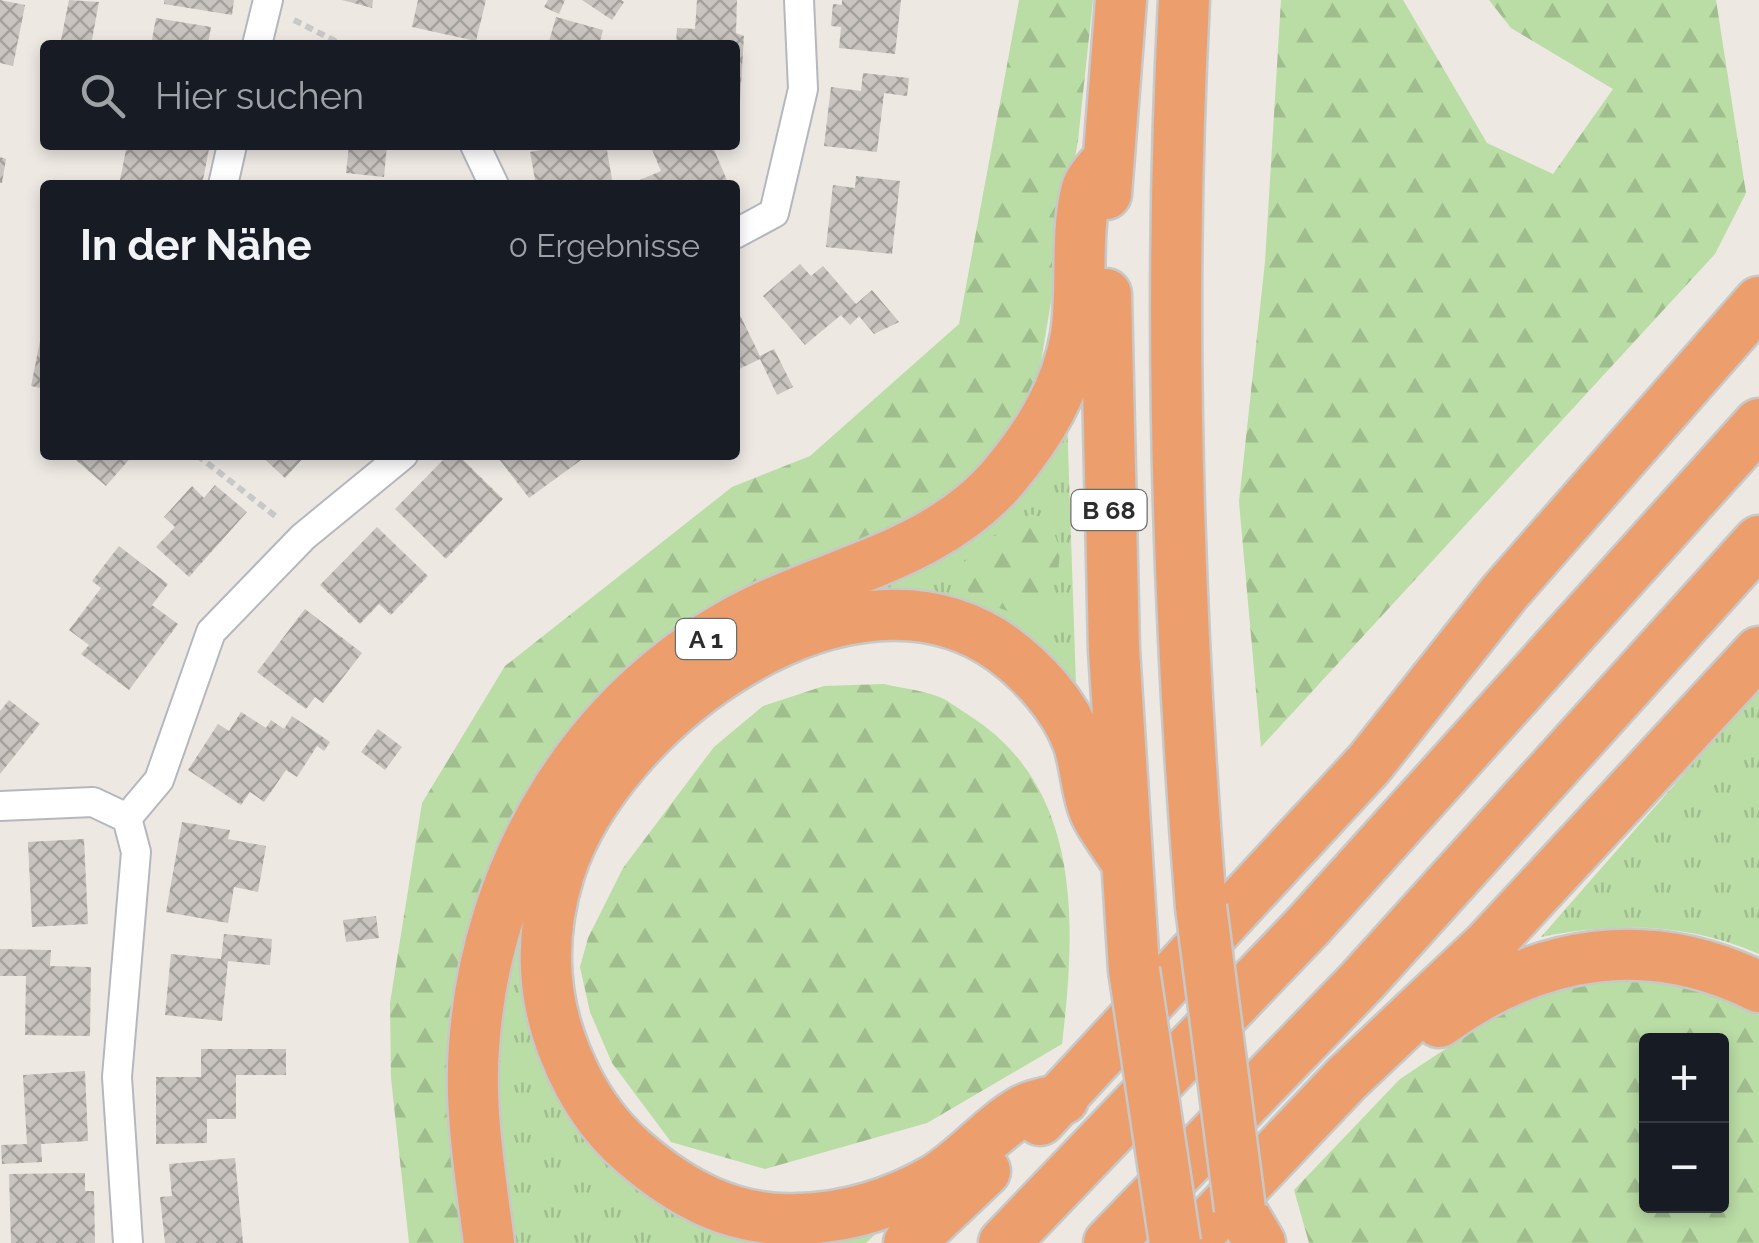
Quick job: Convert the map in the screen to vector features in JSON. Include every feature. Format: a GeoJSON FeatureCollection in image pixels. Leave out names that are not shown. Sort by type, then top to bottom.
{"type":"FeatureCollection","features":[{"type":"Feature","properties":{"kind":"highway","name":"B 68"},"geometry":{"type":"LineString","coordinates":[[1121,0],[1107,160],[1105,416],[1125,860],[1134,970],[1174,1243]]}},
{"type":"Feature","properties":{"kind":"highway","name":"B 68"},"geometry":{"type":"LineString","coordinates":[[1184,0],[1174,190],[1173,318],[1185,705],[1201,907],[1247,1234]]}},
{"type":"Feature","properties":{"kind":"highway"},"geometry":{"type":"LineString","coordinates":[[1174,190],[1197,148],[1208,0]]}},
{"type":"Feature","properties":{"kind":"highway","name":"A 1"},"geometry":{"type":"LineString","coordinates":[[489,1243],[474,1121],[473,1049],[480,986],[497,916],[526,844],[563,779],[592,738],[640,686],[701,642],[757,611],[916,545],[959,518],[1002,479],[1037,436],[1062,386],[1076,336],[1086,188],[1107,160]]}},
{"type":"Feature","properties":{"kind":"highway"},"geometry":{"type":"LineString","coordinates":[[1718,350],[1759,273]]}},
{"type":"Feature","properties":{"kind":"highway"},"geometry":{"type":"LineString","coordinates":[[909,1243],[1063,1099],[1369,764],[1505,592],[1759,302]]}},
{"type":"Feature","properties":{"kind":"highway"},"geometry":{"type":"LineString","coordinates":[[1004,1243],[1307,927],[1759,424]]}},
{"type":"Feature","properties":{"kind":"highway"},"geometry":{"type":"LineString","coordinates":[[1110,1243],[1362,981],[1759,542]]}},
{"type":"Feature","properties":{"kind":"highway"},"geometry":{"type":"LineString","coordinates":[[1063,1099],[1026,1109],[937,1178],[890,1201],[847,1214],[796,1220],[744,1215],[703,1201],[664,1179],[618,1138],[580,1090],[558,1036],[544,983],[545,934],[559,872],[584,816],[636,744],[683,701],[735,666],[793,635],[846,618],[896,616],[946,624],[1001,648],[1046,688],[1076,738],[1094,811],[1125,860]]}},
{"type":"Feature","properties":{"kind":"highway"},"geometry":{"type":"LineString","coordinates":[[1190,1243],[1347,1078],[1488,945],[1759,652]]}},
{"type":"Feature","properties":{"kind":"highway"},"geometry":{"type":"LineString","coordinates":[[1347,1078],[1394,1060],[1478,994],[1541,968],[1598,956],[1658,954],[1716,966],[1759,987]]}},
{"type":"Feature","properties":{"kind":"street"},"geometry":{"type":"LineString","coordinates":[[740,231],[774,213],[803,90],[799,0]]}},
{"type":"Feature","properties":{"kind":"street"},"geometry":{"type":"LineString","coordinates":[[258,40],[267,3]]}},
{"type":"Feature","properties":{"kind":"street"},"geometry":{"type":"LineString","coordinates":[[224,180],[231,150]]}},
{"type":"Feature","properties":{"kind":"street"},"geometry":{"type":"LineString","coordinates":[[478,150],[492,180]]}},
{"type":"Feature","properties":{"kind":"street"},"geometry":{"type":"LineString","coordinates":[[127,818],[158,780],[211,632],[303,538],[397,460]]}},
{"type":"Feature","properties":{"kind":"street"},"geometry":{"type":"LineString","coordinates":[[0,806],[93,802],[127,818],[136,852],[117,1076],[128,1243]]}},
{"type":"Feature","properties":{"kind":"path"},"geometry":{"type":"LineString","coordinates":[[267,3],[334,40]]}},
{"type":"Feature","properties":{"kind":"path"},"geometry":{"type":"LineString","coordinates":[[204,460],[303,538]]}},
{"type":"Feature","properties":{"kind":"green space"},"geometry":{"type":"Polygon","coordinates":[[[1019,0],[1093,0],[1078,140],[1038,380],[1024,411],[978,474],[514,839],[472,1243],[409,1243],[391,1078],[390,1003],[422,803],[505,666],[732,487],[810,456],[959,324],[1019,0]]]}},
{"type":"Feature","properties":{"kind":"green space"},"geometry":{"type":"Polygon","coordinates":[[[1281,0],[1403,0],[1487,143],[1553,174],[1613,89],[1511,28],[1489,0],[1716,0],[1746,193],[1715,254],[1261,747],[1239,502],[1265,262],[1281,0]]]}},
{"type":"Feature","properties":{"kind":"green space"},"geometry":{"type":"Polygon","coordinates":[[[1067,419],[1076,686],[1068,688],[853,597],[1067,419]]]}},
{"type":"Feature","properties":{"kind":"green space"},"geometry":{"type":"Polygon","coordinates":[[[1030,514],[1045,518],[1059,551],[1047,606],[1035,621],[972,598],[957,570],[979,546],[1030,514]]]}},
{"type":"Feature","properties":{"kind":"green space"},"geometry":{"type":"Polygon","coordinates":[[[884,684],[931,694],[954,705],[1007,746],[1034,781],[1052,820],[1064,862],[1069,907],[1062,1044],[927,1123],[765,1169],[671,1142],[612,1063],[590,1012],[580,967],[588,938],[623,868],[714,747],[763,706],[824,686],[884,684]]]}},
{"type":"Feature","properties":{"kind":"green space"},"geometry":{"type":"Polygon","coordinates":[[[1759,688],[1759,954],[1706,936],[1652,928],[1597,929],[1541,937],[1759,688]]]}},
{"type":"Feature","properties":{"kind":"green space"},"geometry":{"type":"Polygon","coordinates":[[[539,872],[528,933],[640,1179],[889,1221],[866,1243],[504,1243],[491,1086],[505,972],[539,872]]]}},
{"type":"Feature","properties":{"kind":"green space"},"geometry":{"type":"Polygon","coordinates":[[[1630,976],[1720,989],[1759,1015],[1759,1243],[1309,1243],[1294,1190],[1400,1079],[1530,993],[1630,976]]]}},
{"type":"Feature","properties":{"kind":"building"},"geometry":{"type":"Polygon","coordinates":[[[0,0],[25,5],[13,66],[0,63],[0,0]]]}},
{"type":"Feature","properties":{"kind":"building"},"geometry":{"type":"Polygon","coordinates":[[[69,0],[99,2],[92,40],[61,40],[69,0]]]}},
{"type":"Feature","properties":{"kind":"building"},"geometry":{"type":"Polygon","coordinates":[[[164,0],[234,0],[232,15],[164,4],[164,0]]]}},
{"type":"Feature","properties":{"kind":"building"},"geometry":{"type":"Polygon","coordinates":[[[342,0],[373,0],[372,8],[342,0]]]}},
{"type":"Feature","properties":{"kind":"building"},"geometry":{"type":"Polygon","coordinates":[[[418,0],[486,0],[476,40],[412,27],[418,0]]]}},
{"type":"Feature","properties":{"kind":"building"},"geometry":{"type":"Polygon","coordinates":[[[548,0],[565,0],[559,14],[544,7],[548,0]]]}},
{"type":"Feature","properties":{"kind":"building"},"geometry":{"type":"Polygon","coordinates":[[[582,0],[621,0],[624,2],[612,20],[582,0]]]}},
{"type":"Feature","properties":{"kind":"building"},"geometry":{"type":"Polygon","coordinates":[[[697,0],[737,0],[736,33],[744,36],[740,101],[740,40],[676,40],[677,28],[695,29],[697,0]]]}},
{"type":"Feature","properties":{"kind":"building"},"geometry":{"type":"Polygon","coordinates":[[[842,0],[901,0],[895,54],[839,48],[841,27],[831,26],[833,4],[842,5],[842,0]]]}},
{"type":"Feature","properties":{"kind":"building"},"geometry":{"type":"Polygon","coordinates":[[[556,17],[603,30],[600,40],[549,40],[556,17]]]}},
{"type":"Feature","properties":{"kind":"building"},"geometry":{"type":"Polygon","coordinates":[[[156,18],[211,27],[209,40],[152,40],[156,18]]]}},
{"type":"Feature","properties":{"kind":"building"},"geometry":{"type":"Polygon","coordinates":[[[863,73],[909,78],[907,96],[884,93],[877,152],[824,146],[831,87],[861,91],[863,73]]]}},
{"type":"Feature","properties":{"kind":"building"},"geometry":{"type":"Polygon","coordinates":[[[126,150],[209,150],[203,180],[120,180],[126,150]]]}},
{"type":"Feature","properties":{"kind":"building"},"geometry":{"type":"Polygon","coordinates":[[[348,150],[387,150],[384,177],[346,173],[348,150]]]}},
{"type":"Feature","properties":{"kind":"building"},"geometry":{"type":"Polygon","coordinates":[[[607,150],[612,180],[535,180],[530,152],[607,150]]]}},
{"type":"Feature","properties":{"kind":"building"},"geometry":{"type":"Polygon","coordinates":[[[652,150],[714,150],[727,180],[640,180],[661,171],[652,150]]]}},
{"type":"Feature","properties":{"kind":"building"},"geometry":{"type":"Polygon","coordinates":[[[0,157],[6,159],[2,183],[0,183],[0,157]]]}},
{"type":"Feature","properties":{"kind":"building"},"geometry":{"type":"Polygon","coordinates":[[[856,176],[900,181],[892,254],[826,247],[833,185],[855,188],[856,176]]]}},
{"type":"Feature","properties":{"kind":"building"},"geometry":{"type":"Polygon","coordinates":[[[800,264],[811,276],[823,266],[856,304],[872,290],[899,322],[874,334],[859,316],[850,325],[841,315],[805,345],[763,296],[800,264]]]}},
{"type":"Feature","properties":{"kind":"building"},"geometry":{"type":"Polygon","coordinates":[[[740,315],[760,356],[774,349],[793,387],[777,395],[760,359],[740,369],[740,315]]]}},
{"type":"Feature","properties":{"kind":"building"},"geometry":{"type":"Polygon","coordinates":[[[40,341],[40,388],[31,386],[40,341]]]}},
{"type":"Feature","properties":{"kind":"building"},"geometry":{"type":"Polygon","coordinates":[[[76,460],[129,460],[106,486],[76,460]]]}},
{"type":"Feature","properties":{"kind":"building"},"geometry":{"type":"Polygon","coordinates":[[[265,460],[301,460],[285,478],[265,460]]]}},
{"type":"Feature","properties":{"kind":"building"},"geometry":{"type":"Polygon","coordinates":[[[443,460],[463,460],[503,499],[446,559],[395,509],[443,460]]]}},
{"type":"Feature","properties":{"kind":"building"},"geometry":{"type":"Polygon","coordinates":[[[500,460],[581,460],[529,498],[500,460]]]}},
{"type":"Feature","properties":{"kind":"building"},"geometry":{"type":"Polygon","coordinates":[[[215,485],[247,512],[189,577],[156,547],[175,527],[164,517],[192,486],[204,498],[215,485]]]}},
{"type":"Feature","properties":{"kind":"building"},"geometry":{"type":"Polygon","coordinates":[[[377,527],[428,576],[391,615],[379,604],[360,624],[320,585],[377,527]]]}},
{"type":"Feature","properties":{"kind":"building"},"geometry":{"type":"Polygon","coordinates":[[[119,546],[168,584],[152,605],[178,624],[129,690],[81,654],[89,645],[69,630],[101,588],[92,581],[119,546]]]}},
{"type":"Feature","properties":{"kind":"building"},"geometry":{"type":"Polygon","coordinates":[[[305,609],[362,653],[323,703],[315,697],[306,709],[257,672],[305,609]]]}},
{"type":"Feature","properties":{"kind":"building"},"geometry":{"type":"Polygon","coordinates":[[[9,700],[40,724],[0,774],[0,711],[9,700]]]}},
{"type":"Feature","properties":{"kind":"building"},"geometry":{"type":"Polygon","coordinates":[[[241,712],[266,728],[271,720],[284,729],[292,716],[330,742],[324,751],[317,746],[297,777],[286,770],[264,802],[250,792],[241,805],[188,770],[218,724],[229,731],[241,712]]]}},
{"type":"Feature","properties":{"kind":"building"},"geometry":{"type":"Polygon","coordinates":[[[378,729],[402,747],[385,770],[361,752],[378,729]]]}},
{"type":"Feature","properties":{"kind":"building"},"geometry":{"type":"Polygon","coordinates":[[[182,822],[230,830],[228,839],[266,846],[258,892],[234,887],[228,923],[166,912],[182,822]]]}},
{"type":"Feature","properties":{"kind":"building"},"geometry":{"type":"Polygon","coordinates":[[[84,839],[88,924],[32,927],[28,842],[84,839]]]}},
{"type":"Feature","properties":{"kind":"building"},"geometry":{"type":"Polygon","coordinates":[[[376,916],[379,938],[346,942],[343,920],[376,916]]]}},
{"type":"Feature","properties":{"kind":"building"},"geometry":{"type":"Polygon","coordinates":[[[224,934],[272,939],[270,965],[228,961],[222,1021],[165,1015],[171,954],[221,959],[224,934]]]}},
{"type":"Feature","properties":{"kind":"building"},"geometry":{"type":"Polygon","coordinates":[[[0,949],[51,950],[50,966],[91,967],[90,1036],[25,1035],[26,976],[0,976],[0,949]]]}},
{"type":"Feature","properties":{"kind":"building"},"geometry":{"type":"Polygon","coordinates":[[[201,1049],[286,1049],[286,1075],[236,1075],[236,1119],[207,1119],[207,1143],[156,1144],[156,1077],[201,1077],[201,1049]]]}},
{"type":"Feature","properties":{"kind":"building"},"geometry":{"type":"Polygon","coordinates":[[[85,1071],[88,1141],[41,1144],[42,1162],[2,1164],[1,1145],[27,1144],[23,1075],[85,1071]]]}},
{"type":"Feature","properties":{"kind":"building"},"geometry":{"type":"Polygon","coordinates":[[[235,1158],[243,1243],[165,1243],[160,1197],[172,1196],[169,1164],[235,1158]]]}},
{"type":"Feature","properties":{"kind":"building"},"geometry":{"type":"Polygon","coordinates":[[[85,1173],[85,1191],[94,1191],[95,1243],[11,1243],[9,1174],[85,1173]]]}}]}
